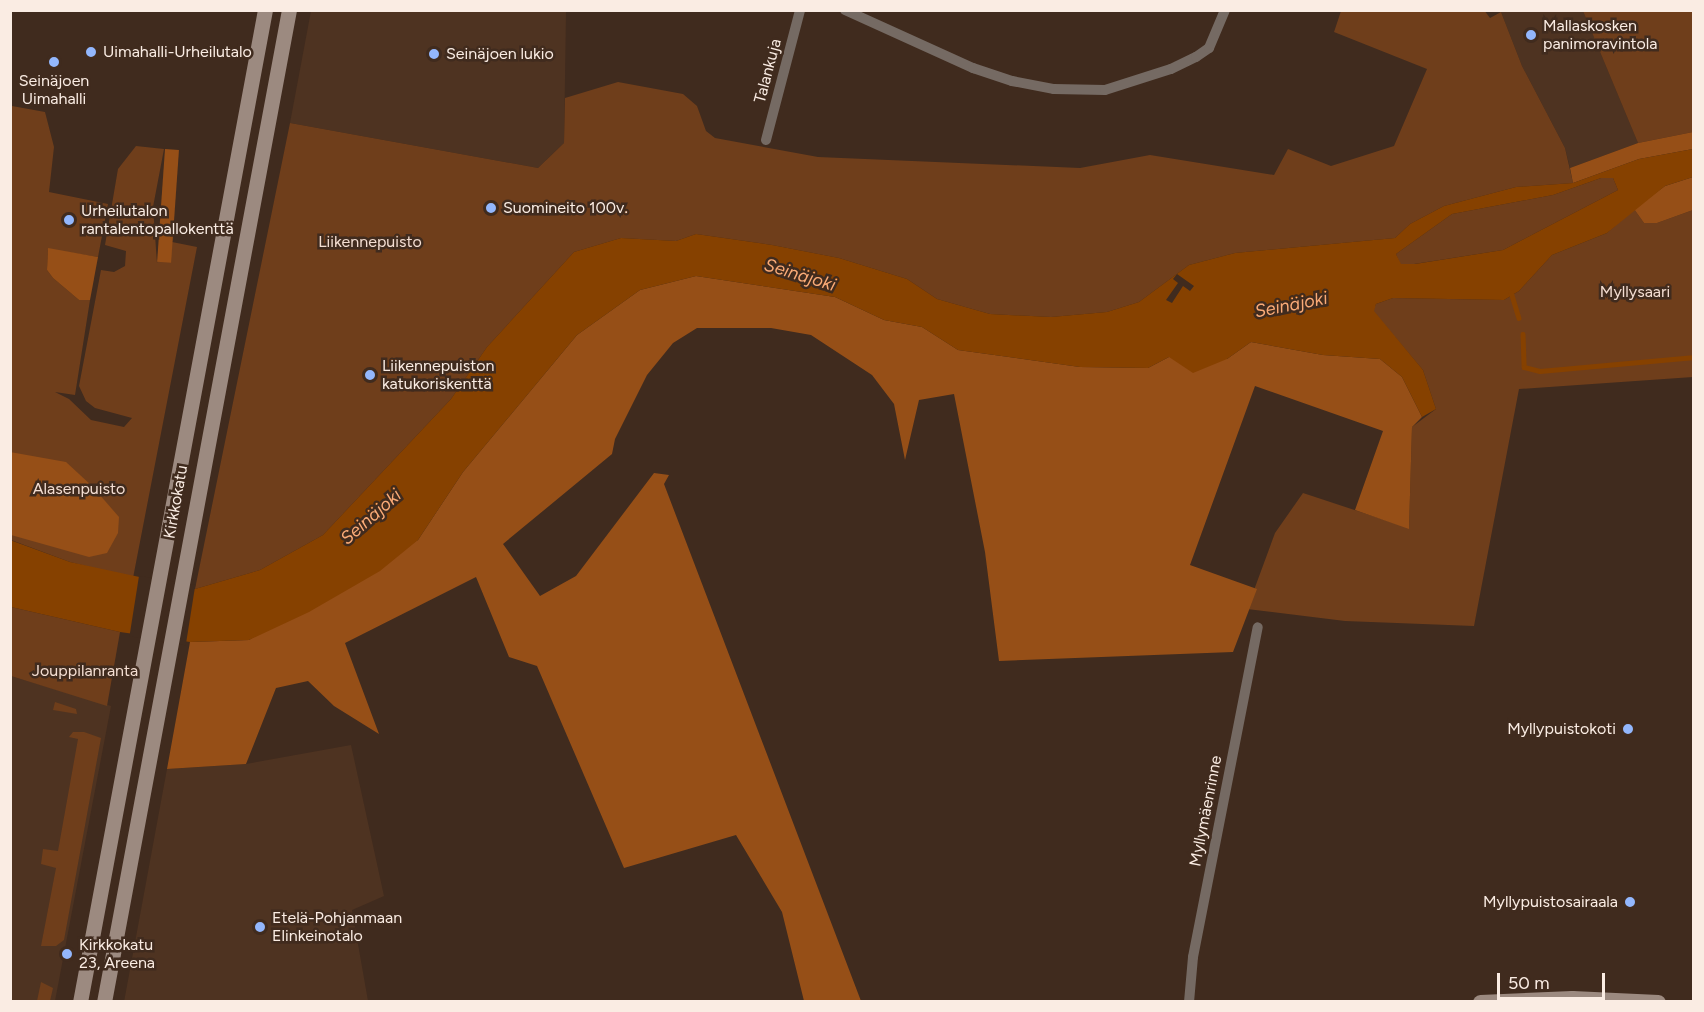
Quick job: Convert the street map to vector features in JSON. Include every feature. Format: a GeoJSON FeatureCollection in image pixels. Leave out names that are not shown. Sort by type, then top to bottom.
{"type":"FeatureCollection","features":[{"type":"Feature","properties":{"kind":"main road","name":"Kirkkokatu"},"geometry":{"type":"LineString","coordinates":[[80,1002],[265,10]]}},
{"type":"Feature","properties":{"kind":"main road","name":"Kirkkokatu"},"geometry":{"type":"LineString","coordinates":[[104,1002],[193,505],[289,10]]}},
{"type":"Feature","properties":{"kind":"main road"},"geometry":{"type":"LineString","coordinates":[[1480,1002],[1572,998],[1658,1002]]}},
{"type":"Feature","properties":{"kind":"street","name":"Talankuja"},"geometry":{"type":"LineString","coordinates":[[766,140],[800,10]]}},
{"type":"Feature","properties":{"kind":"street"},"geometry":{"type":"LineString","coordinates":[[845,10],[973,68],[1012,81],[1054,89],[1095,90],[1149,76],[1196,57],[1209,48],[1225,10]]}},
{"type":"Feature","properties":{"kind":"street","name":"Myllymäenrinne"},"geometry":{"type":"LineString","coordinates":[[1189,1002],[1193,957],[1258,627]]}},
{"type":"Feature","properties":{"kind":"shaded area","name":"Seinäjoen lukio"},"geometry":{"type":"Polygon","coordinates":[[[311,11],[566,11],[564,143],[538,168],[290,123],[311,11]]]}},
{"type":"Feature","properties":{"kind":"shaded area"},"geometry":{"type":"Polygon","coordinates":[[[1583,11],[1638,143],[1570,168],[1565,148],[1522,66],[1501,12],[1583,11]]]}},
{"type":"Feature","properties":{"kind":"shaded area"},"geometry":{"type":"Polygon","coordinates":[[[11,676],[111,706],[55,1001],[11,1002],[11,676]]]}},
{"type":"Feature","properties":{"kind":"shaded area"},"geometry":{"type":"Polygon","coordinates":[[[351,745],[384,896],[352,910],[368,1001],[124,1002],[167,769],[246,764],[351,745]]]}},
{"type":"Feature","properties":{"kind":"green space","name":"Liikennepuisto"},"geometry":{"type":"Polygon","coordinates":[[[1484,10],[1490,18],[1501,12],[1522,66],[1565,148],[1573,183],[1516,187],[1444,206],[1410,224],[1395,238],[1235,253],[1189,265],[1139,302],[1107,312],[1051,317],[990,314],[937,299],[907,279],[839,258],[772,245],[696,234],[676,241],[621,238],[574,252],[487,347],[451,399],[323,535],[260,570],[195,589],[290,123],[538,168],[564,143],[565,98],[618,82],[683,94],[697,106],[706,131],[715,138],[818,157],[1080,168],[1150,155],[1274,175],[1288,149],[1331,166],[1394,146],[1427,69],[1334,32],[1341,11],[1484,10]]]}},
{"type":"Feature","properties":{"kind":"green space"},"geometry":{"type":"Polygon","coordinates":[[[1583,11],[1693,11],[1693,132],[1638,143],[1583,11]]]}},
{"type":"Feature","properties":{"kind":"green space","name":"Alasenpuisto"},"geometry":{"type":"Polygon","coordinates":[[[12,106],[45,112],[54,147],[49,192],[108,204],[98,257],[48,249],[47,270],[53,278],[79,300],[90,300],[75,395],[55,392],[69,399],[91,420],[124,427],[132,418],[95,408],[86,401],[79,386],[101,270],[114,272],[125,266],[126,251],[105,245],[118,169],[136,146],[164,149],[153,207],[157,263],[162,240],[197,247],[133,578],[70,562],[11,540],[12,106]]]}},
{"type":"Feature","properties":{"kind":"green space"},"geometry":{"type":"Polygon","coordinates":[[[1693,132],[1693,149],[1639,159],[1573,183],[1570,168],[1638,143],[1693,132]]]}},
{"type":"Feature","properties":{"kind":"green space"},"geometry":{"type":"Polygon","coordinates":[[[165,149],[179,150],[171,263],[157,262],[165,149]]]}},
{"type":"Feature","properties":{"kind":"green space"},"geometry":{"type":"Polygon","coordinates":[[[1693,177],[1693,210],[1657,223],[1644,223],[1634,209],[1665,186],[1693,177]]]}},
{"type":"Feature","properties":{"kind":"green space"},"geometry":{"type":"Polygon","coordinates":[[[1601,178],[1613,178],[1618,190],[1503,250],[1414,264],[1400,264],[1396,254],[1452,214],[1553,195],[1601,178]]]}},
{"type":"Feature","properties":{"kind":"green space","name":"Myllysaari"},"geometry":{"type":"Polygon","coordinates":[[[1634,209],[1644,223],[1657,223],[1693,210],[1693,377],[1519,389],[1474,626],[1345,621],[1247,609],[1275,533],[1303,493],[1409,528],[1412,427],[1436,409],[1423,370],[1373,311],[1376,304],[1393,298],[1504,300],[1519,291],[1552,255],[1607,233],[1634,209]]]}},
{"type":"Feature","properties":{"kind":"green space"},"geometry":{"type":"Polygon","coordinates":[[[48,248],[98,257],[90,300],[79,300],[53,278],[47,270],[48,248]]]}},
{"type":"Feature","properties":{"kind":"green space"},"geometry":{"type":"Polygon","coordinates":[[[696,276],[835,297],[884,320],[922,327],[958,350],[1080,367],[1148,368],[1169,357],[1227,359],[1251,342],[1323,355],[1380,359],[1402,377],[1422,417],[1412,427],[1409,529],[1355,510],[1383,431],[1255,386],[1190,565],[1257,589],[1233,652],[999,661],[985,552],[954,394],[919,400],[905,460],[894,404],[872,375],[811,335],[771,328],[697,328],[673,343],[647,375],[615,439],[612,454],[503,544],[540,596],[576,576],[654,473],[669,475],[664,484],[861,1001],[804,1001],[782,912],[736,835],[624,868],[537,666],[509,657],[476,577],[345,643],[379,734],[334,706],[308,681],[276,688],[246,764],[167,769],[190,642],[249,640],[418,540],[463,472],[577,335],[640,290],[696,276]]]}},
{"type":"Feature","properties":{"kind":"green space","name":"Alasenpuisto"},"geometry":{"type":"Polygon","coordinates":[[[10,452],[66,462],[92,486],[119,517],[118,533],[107,553],[89,557],[11,535],[10,452]]]}},
{"type":"Feature","properties":{"kind":"green space","name":"Jouppilanranta"},"geometry":{"type":"Polygon","coordinates":[[[11,607],[120,632],[107,706],[11,676],[11,607]]]}},
{"type":"Feature","properties":{"kind":"green space"},"geometry":{"type":"Polygon","coordinates":[[[55,702],[76,709],[77,714],[53,710],[55,702]]]}},
{"type":"Feature","properties":{"kind":"green space"},"geometry":{"type":"Polygon","coordinates":[[[73,732],[84,732],[101,738],[64,940],[56,946],[41,946],[56,868],[41,864],[43,849],[58,851],[78,739],[69,737],[73,732]]]}},
{"type":"Feature","properties":{"kind":"green space"},"geometry":{"type":"Polygon","coordinates":[[[41,982],[53,988],[50,1001],[37,1001],[41,982]]]}},
{"type":"Feature","properties":{"kind":"water","name":"Seinäjoki"},"geometry":{"type":"Polygon","coordinates":[[[1693,149],[1693,177],[1665,186],[1607,233],[1552,255],[1519,291],[1504,300],[1393,298],[1376,304],[1374,311],[1423,370],[1436,409],[1422,417],[1402,377],[1380,359],[1323,355],[1251,342],[1227,359],[1193,373],[1169,357],[1148,368],[1080,367],[958,350],[922,327],[884,320],[835,297],[696,276],[640,290],[577,335],[463,472],[418,540],[380,571],[309,612],[249,640],[190,642],[120,632],[11,607],[10,540],[70,562],[195,589],[260,570],[323,535],[451,399],[487,347],[574,252],[621,238],[676,241],[696,234],[772,245],[839,258],[907,279],[937,299],[990,314],[1051,317],[1107,312],[1139,302],[1189,265],[1235,253],[1395,238],[1410,224],[1444,206],[1516,187],[1573,183],[1639,159],[1693,149]],[[1601,178],[1553,195],[1452,214],[1396,254],[1401,264],[1415,264],[1503,250],[1618,190],[1613,178],[1601,178]]]}},
{"type":"Feature","properties":{"kind":"pier"},"geometry":{"type":"Polygon","coordinates":[[[1177,274],[1194,286],[1190,291],[1183,286],[1172,303],[1166,300],[1178,283],[1173,279],[1177,274]]]}},
{"type":"Feature","properties":{"kind":"pier"},"geometry":{"type":"Polygon","coordinates":[[[139,576],[195,585],[186,645],[129,636],[139,576]]]}},
{"type":"Feature","properties":{"kind":"waterway"},"geometry":{"type":"LineString","coordinates":[[1511,292],[1519,318]]}},
{"type":"Feature","properties":{"kind":"waterway"},"geometry":{"type":"LineString","coordinates":[[1523,334],[1524,367],[1540,371],[1694,357]]}},
{"type":"Feature","properties":{"kind":"place","name":"Mallaskosken panimoravintola"},"geometry":{"type":"Point","coordinates":[1531,35]}},
{"type":"Feature","properties":{"kind":"place","name":"Uimahalli-Urheilutalo"},"geometry":{"type":"Point","coordinates":[91,52]}},
{"type":"Feature","properties":{"kind":"place","name":"Seinäjoen lukio"},"geometry":{"type":"Point","coordinates":[434,54]}},
{"type":"Feature","properties":{"kind":"place","name":"Seinäjoen Uimahalli"},"geometry":{"type":"Point","coordinates":[54,62]}},
{"type":"Feature","properties":{"kind":"place","name":"Suomineito 100v."},"geometry":{"type":"Point","coordinates":[491,208]}},
{"type":"Feature","properties":{"kind":"place","name":"Urheilutalon rantalentopallokenttä"},"geometry":{"type":"Point","coordinates":[69,220]}},
{"type":"Feature","properties":{"kind":"place","name":"Liikennepuiston katukoriskenttä"},"geometry":{"type":"Point","coordinates":[370,375]}},
{"type":"Feature","properties":{"kind":"place","name":"Myllypuistokoti"},"geometry":{"type":"Point","coordinates":[1628,729]}},
{"type":"Feature","properties":{"kind":"place","name":"Myllypuistosairaala"},"geometry":{"type":"Point","coordinates":[1630,902]}},
{"type":"Feature","properties":{"kind":"place","name":"Etelä-Pohjanmaan Elinkeinotalo"},"geometry":{"type":"Point","coordinates":[260,927]}},
{"type":"Feature","properties":{"kind":"place","name":"Kirkkokatu 23, Areena"},"geometry":{"type":"Point","coordinates":[67,954]}}]}
